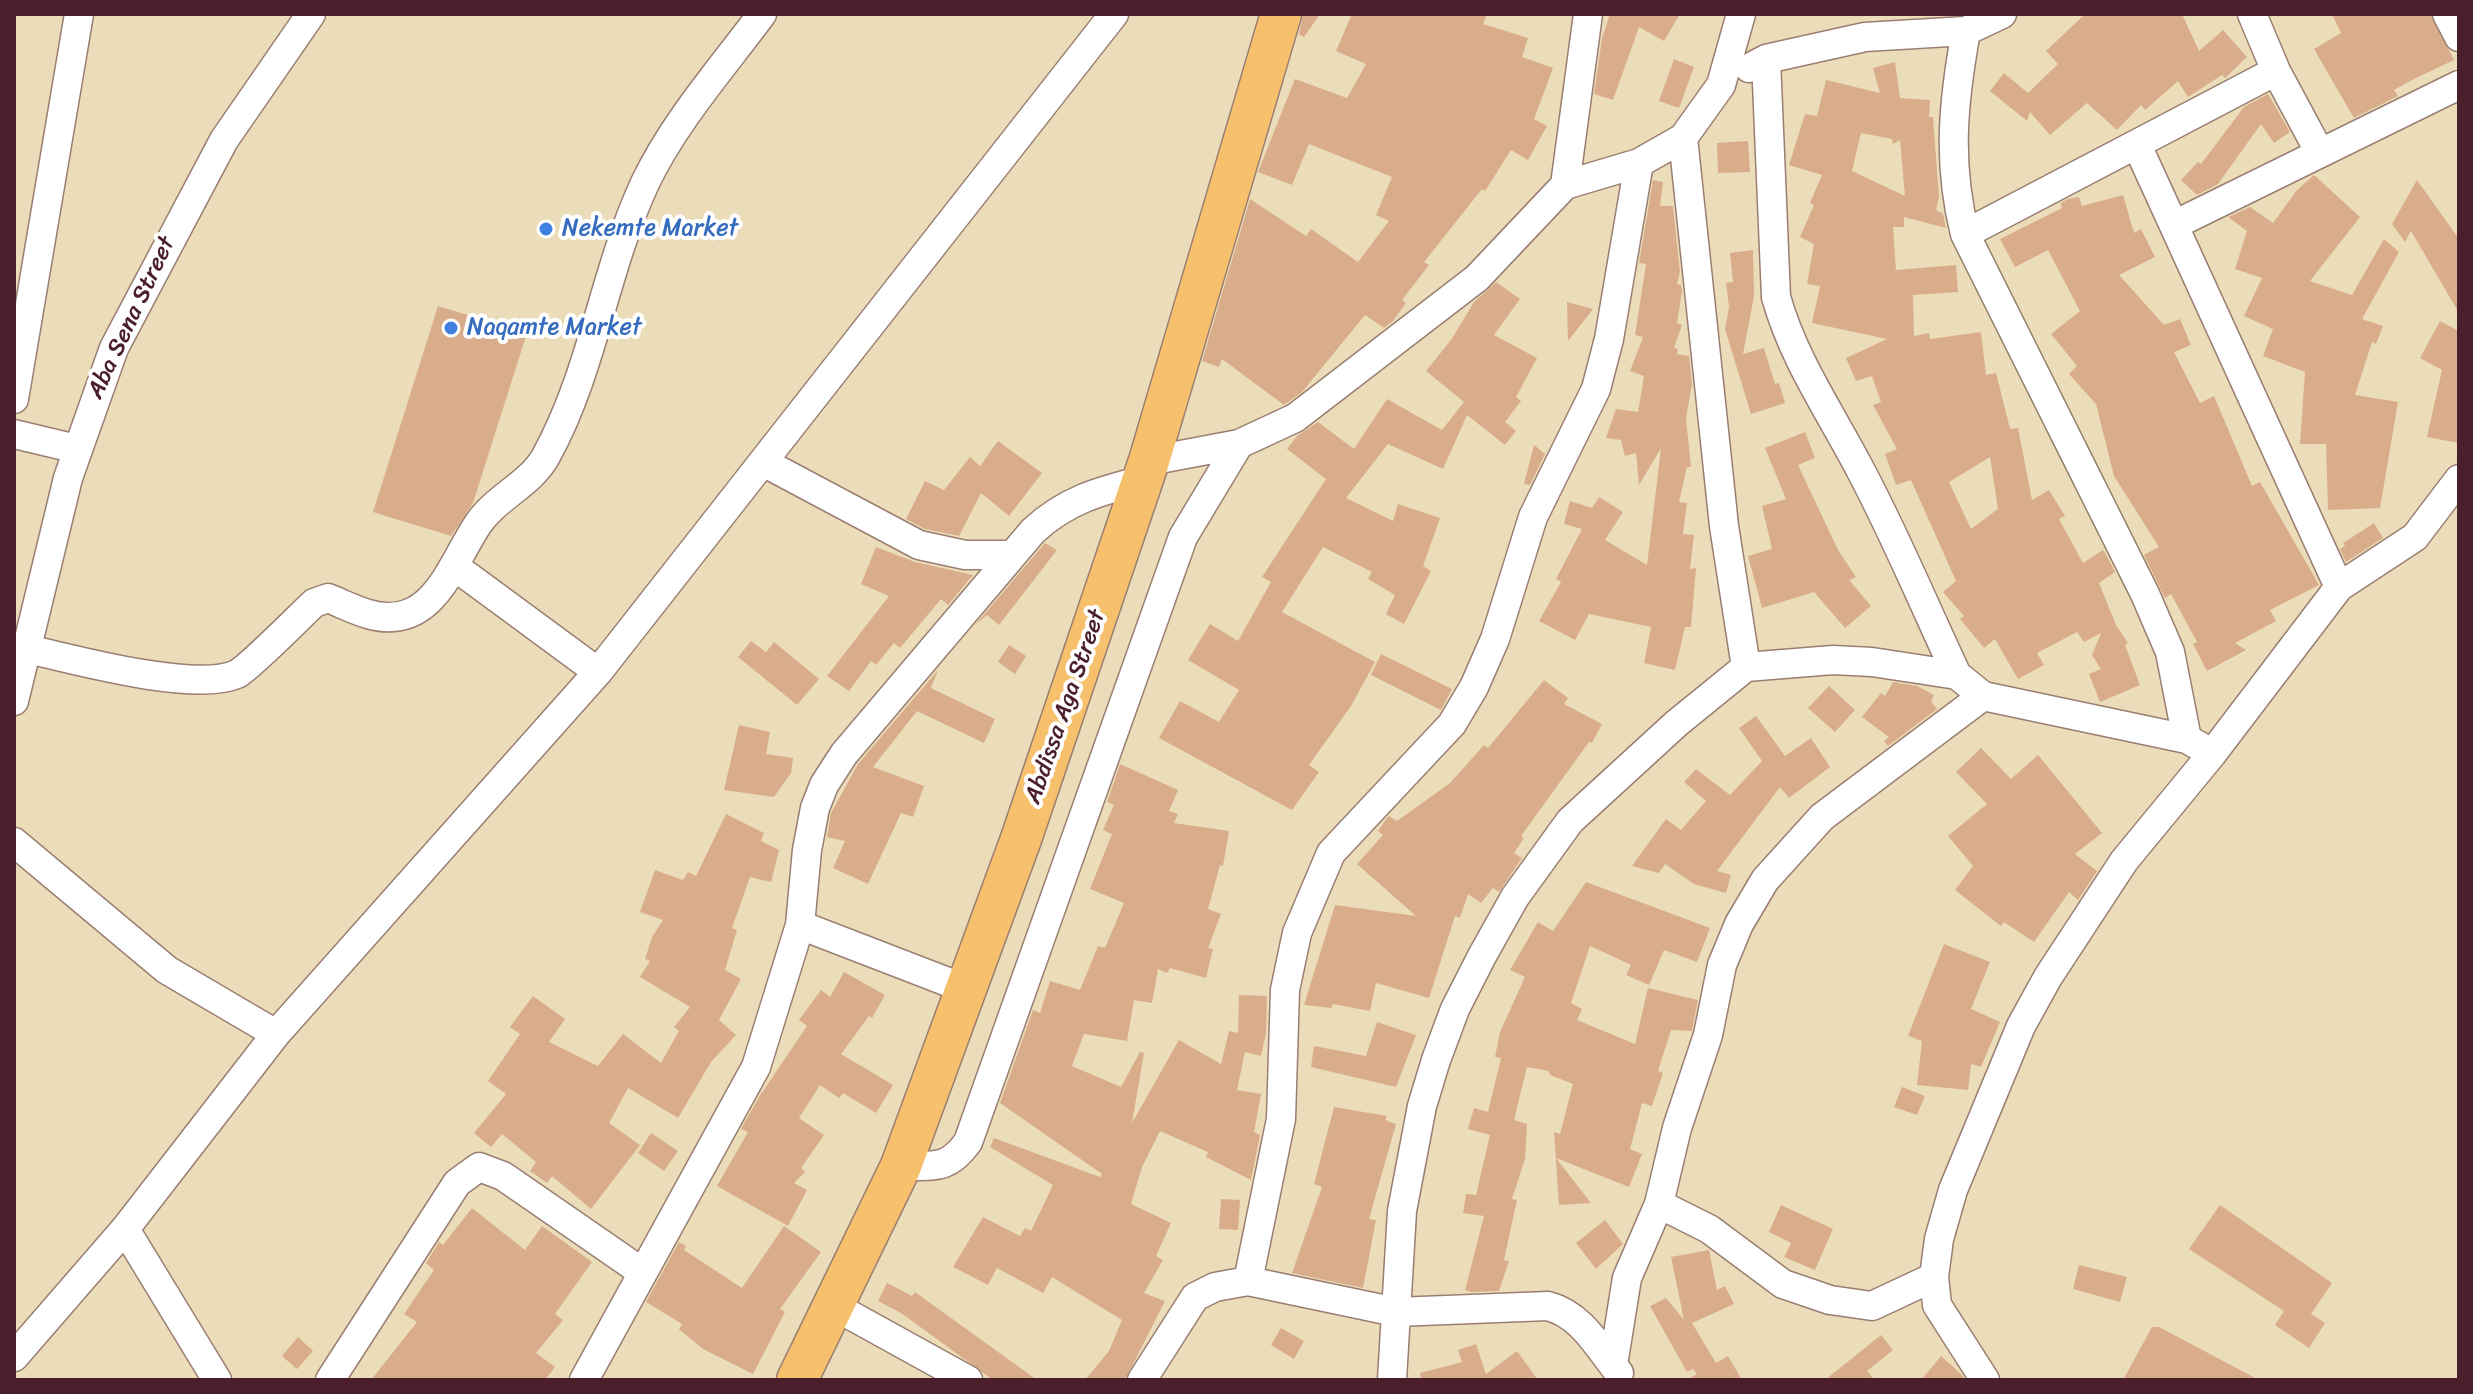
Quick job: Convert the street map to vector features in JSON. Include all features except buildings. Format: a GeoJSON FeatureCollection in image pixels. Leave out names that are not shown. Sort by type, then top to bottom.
{"type":"FeatureCollection","features":[{"type":"Feature","properties":{"kind":"highway","name":"Abdissa Aga Street"},"geometry":{"type":"LineString","coordinates":[[797,1380],[901,1166],[966,989],[1146,471],[1281,14]]}},
{"type":"Feature","properties":{"kind":"street"},"geometry":{"type":"LineString","coordinates":[[14,399],[79,14]]}},
{"type":"Feature","properties":{"kind":"street","name":"Aba Sena Street"},"geometry":{"type":"LineString","coordinates":[[14,701],[24,648],[77,449],[114,348],[182,215],[245,106],[311,14]]}},
{"type":"Feature","properties":{"kind":"street"},"geometry":{"type":"LineString","coordinates":[[24,648],[131,673],[225,676],[238,673],[314,603],[328,598],[370,615],[396,615],[417,609],[434,599],[478,523],[546,457],[576,384],[611,272],[646,180],[679,127],[762,14]]}},
{"type":"Feature","properties":{"kind":"street"},"geometry":{"type":"LineString","coordinates":[[14,1357],[125,1229],[276,1034],[598,672],[1114,14]]}},
{"type":"Feature","properties":{"kind":"street"},"geometry":{"type":"LineString","coordinates":[[1565,185],[1588,14]]}},
{"type":"Feature","properties":{"kind":"street"},"geometry":{"type":"LineString","coordinates":[[584,1380],[756,1067],[800,925],[807,850],[824,785],[844,754],[1010,555],[1055,510],[1083,496],[1146,471],[1239,444],[1295,418],[1477,278],[1565,185],[1639,163],[1683,138],[1721,85],[1741,14]]}},
{"type":"Feature","properties":{"kind":"street"},"geometry":{"type":"LineString","coordinates":[[1721,85],[1766,59],[1871,25],[1966,31],[2002,14]]}},
{"type":"Feature","properties":{"kind":"street"},"geometry":{"type":"LineString","coordinates":[[2252,14],[2276,71],[2320,153]]}},
{"type":"Feature","properties":{"kind":"street"},"geometry":{"type":"LineString","coordinates":[[2447,14],[2459,37]]}},
{"type":"Feature","properties":{"kind":"street"},"geometry":{"type":"LineString","coordinates":[[1966,31],[1955,85],[1952,157],[1956,199],[1965,234],[2145,594],[2170,652],[2187,739]]}},
{"type":"Feature","properties":{"kind":"street"},"geometry":{"type":"LineString","coordinates":[[1766,59],[1776,297],[1783,322],[1793,349],[1861,470],[1957,675],[1983,696],[2187,739],[2212,754]]}},
{"type":"Feature","properties":{"kind":"street"},"geometry":{"type":"LineString","coordinates":[[1965,234],[2276,71]]}},
{"type":"Feature","properties":{"kind":"street"},"geometry":{"type":"LineString","coordinates":[[2174,225],[2459,85]]}},
{"type":"Feature","properties":{"kind":"street"},"geometry":{"type":"LineString","coordinates":[[1683,138],[1724,526],[1746,667]]}},
{"type":"Feature","properties":{"kind":"street"},"geometry":{"type":"LineString","coordinates":[[2137,145],[2339,587]]}},
{"type":"Feature","properties":{"kind":"street"},"geometry":{"type":"LineString","coordinates":[[1248,1281],[1281,1119],[1285,990],[1297,933],[1331,853],[1452,724],[1474,687],[1495,639],[1533,517],[1596,389],[1609,339],[1639,163]]}},
{"type":"Feature","properties":{"kind":"street"},"geometry":{"type":"LineString","coordinates":[[14,434],[77,449]]}},
{"type":"Feature","properties":{"kind":"street"},"geometry":{"type":"LineString","coordinates":[[901,1166],[946,1165],[957,1158],[968,1142],[1183,537],[1239,444]]}},
{"type":"Feature","properties":{"kind":"street"},"geometry":{"type":"LineString","coordinates":[[763,462],[919,545],[965,555],[1010,555]]}},
{"type":"Feature","properties":{"kind":"street"},"geometry":{"type":"LineString","coordinates":[[1985,1380],[1937,1305],[1934,1277],[1939,1239],[1953,1190],[2021,1026],[2055,966],[2124,861],[2212,754],[2339,587],[2415,537],[2459,479]]}},
{"type":"Feature","properties":{"kind":"street"},"geometry":{"type":"LineString","coordinates":[[454,566],[598,672]]}},
{"type":"Feature","properties":{"kind":"street"},"geometry":{"type":"LineString","coordinates":[[1392,1380],[1402,1211],[1422,1106],[1455,1009],[1482,956],[1515,897],[1570,821],[1677,723],[1746,667],[1833,660],[1872,662],[1957,675]]}},
{"type":"Feature","properties":{"kind":"street"},"geometry":{"type":"LineString","coordinates":[[1619,1372],[1627,1278],[1659,1204],[1677,1128],[1708,1035],[1722,965],[1739,924],[1765,880],[1822,817],[1983,696]]}},
{"type":"Feature","properties":{"kind":"street"},"geometry":{"type":"LineString","coordinates":[[14,842],[167,970],[276,1034]]}},
{"type":"Feature","properties":{"kind":"street"},"geometry":{"type":"LineString","coordinates":[[800,925],[966,989]]}},
{"type":"Feature","properties":{"kind":"street"},"geometry":{"type":"LineString","coordinates":[[330,1380],[457,1183],[479,1167],[503,1176],[642,1272]]}},
{"type":"Feature","properties":{"kind":"street"},"geometry":{"type":"LineString","coordinates":[[1659,1204],[1709,1229],[1783,1284],[1830,1300],[1872,1306],[1934,1277]]}},
{"type":"Feature","properties":{"kind":"street"},"geometry":{"type":"LineString","coordinates":[[125,1229],[217,1380]]}},
{"type":"Feature","properties":{"kind":"street"},"geometry":{"type":"LineString","coordinates":[[1142,1380],[1195,1297],[1215,1287],[1248,1281],[1396,1312],[1548,1306],[1566,1310],[1582,1325],[1619,1372]]}},
{"type":"Feature","properties":{"kind":"street"},"geometry":{"type":"LineString","coordinates":[[834,1306],[968,1380]]}},
{"type":"Feature","properties":{"kind":"place","name":"Nekemte Market"},"geometry":{"type":"Point","coordinates":[546,229]}},
{"type":"Feature","properties":{"kind":"place","name":"Naqamte Market"},"geometry":{"type":"Point","coordinates":[451,328]}}]}
